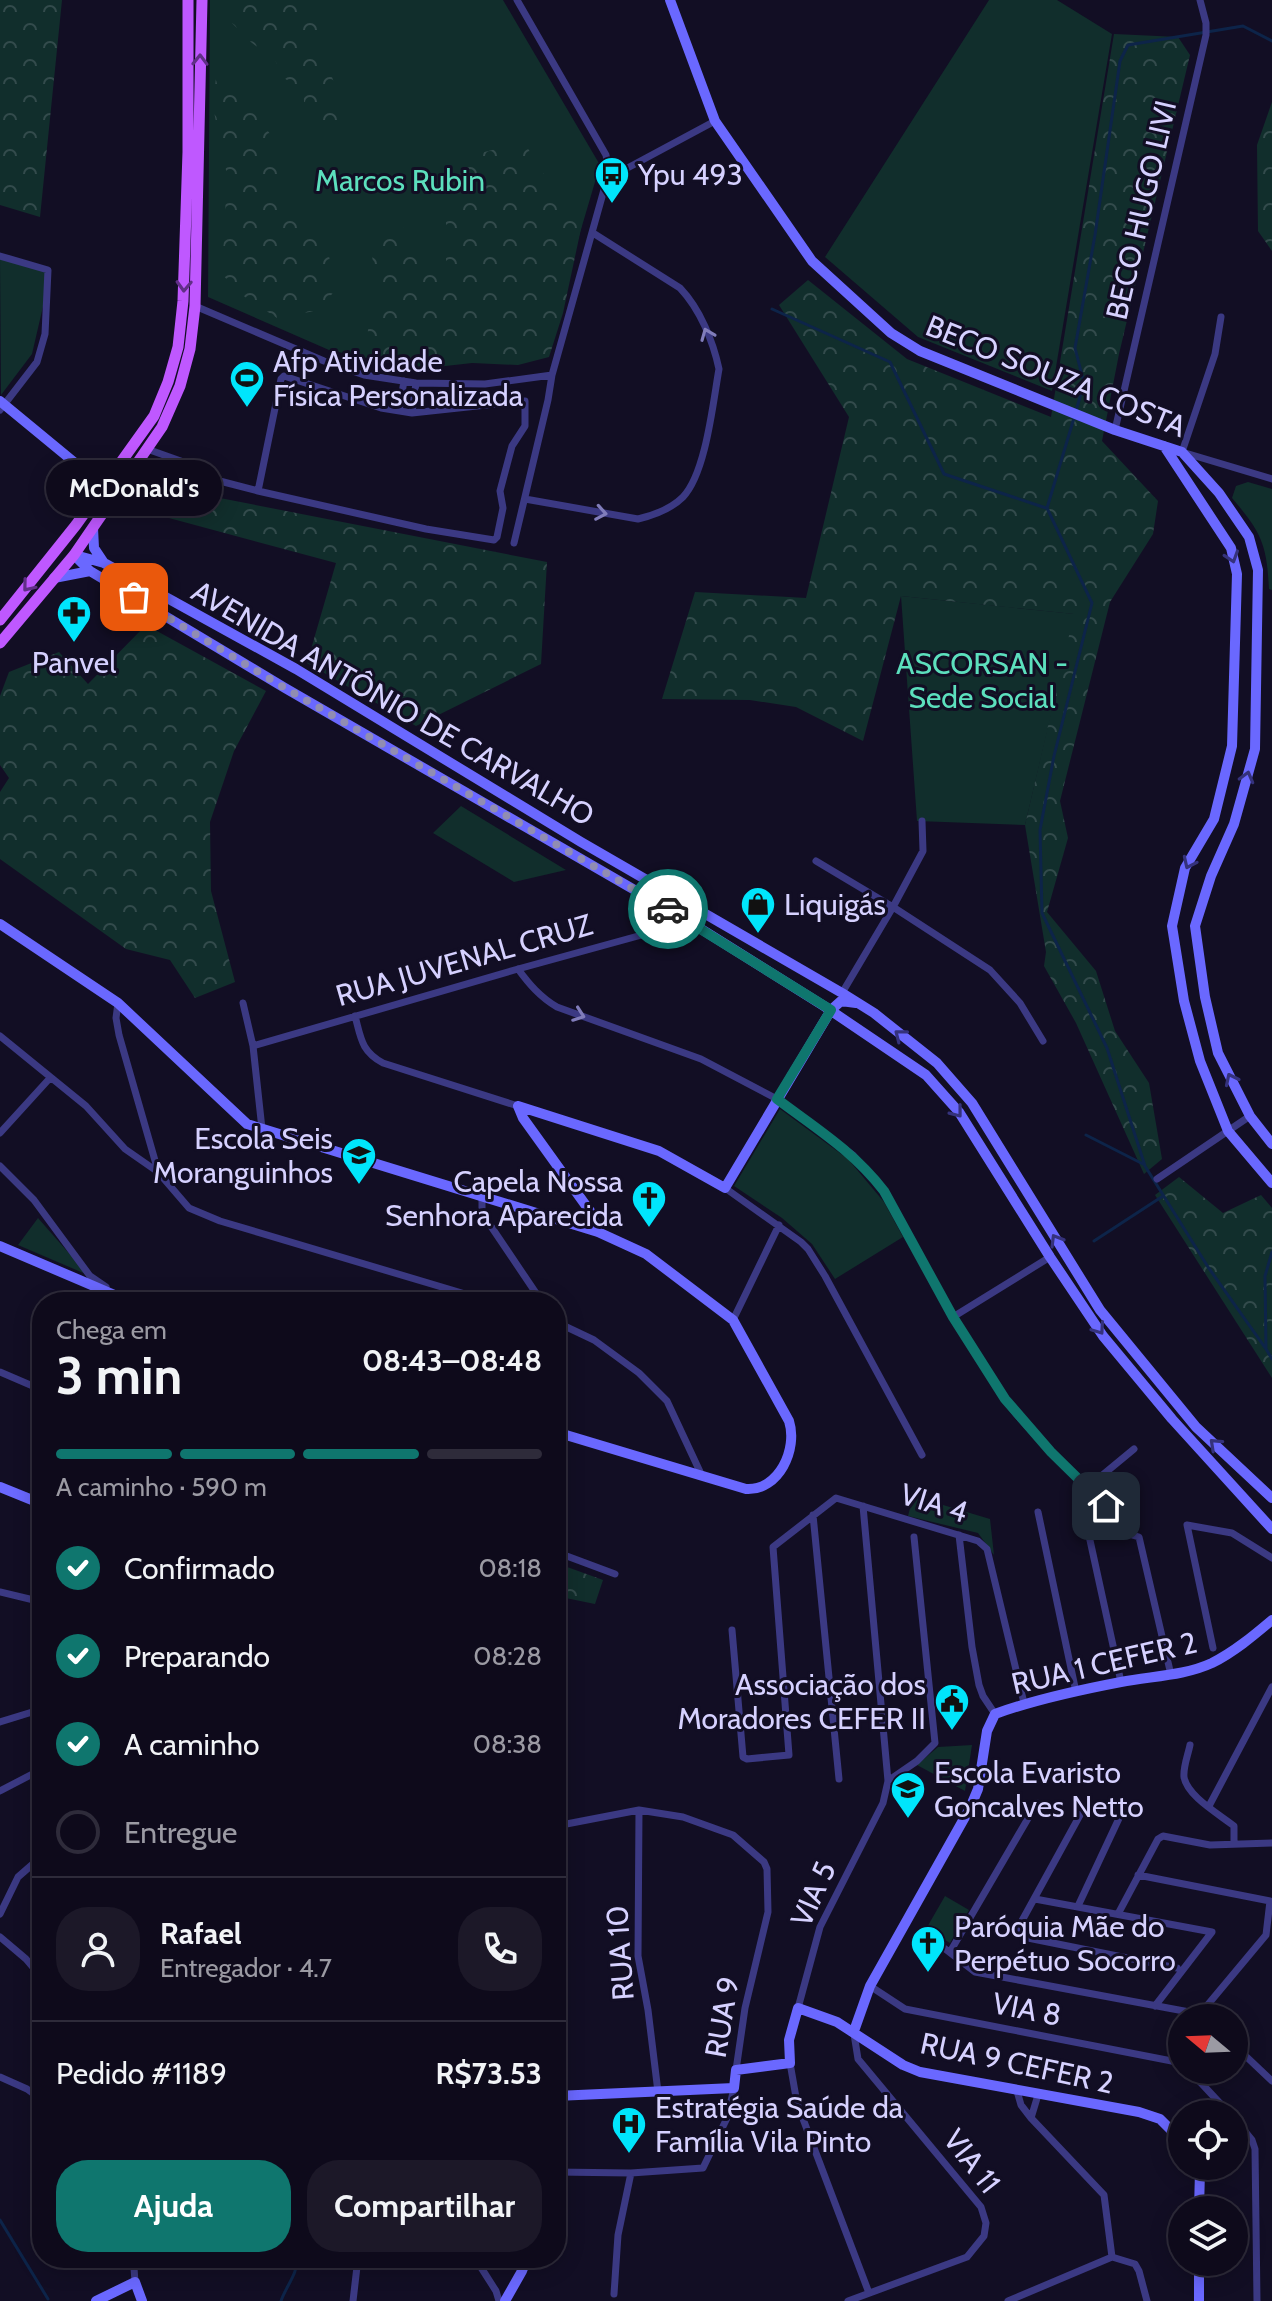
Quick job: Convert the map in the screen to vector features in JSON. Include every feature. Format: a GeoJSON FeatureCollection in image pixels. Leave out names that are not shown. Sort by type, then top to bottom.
{"type":"FeatureCollection","features":[{"type":"Feature","properties":{"kind":"main road"},"geometry":{"type":"LineString","coordinates":[[0,620],[56,552],[154,416],[168,382],[178,347],[183,301],[188,152],[188,0]]}},
{"type":"Feature","properties":{"kind":"main road"},"geometry":{"type":"LineString","coordinates":[[0,643],[93,528],[162,427],[180,386],[190,349],[195,306],[202,0]]}},
{"type":"Feature","properties":{"kind":"main road"},"geometry":{"type":"LineString","coordinates":[[74,555],[76,525]]}},
{"type":"Feature","properties":{"kind":"main road"},"geometry":{"type":"LineString","coordinates":[[56,552],[74,555]]}},
{"type":"Feature","properties":{"kind":"street"},"geometry":{"type":"LineString","coordinates":[[514,543],[552,375],[593,233],[608,167],[606,155],[517,0]]}},
{"type":"Feature","properties":{"kind":"street","name":"BECO SOUZA COSTA"},"geometry":{"type":"LineString","coordinates":[[670,0],[715,121],[812,261],[891,333],[920,351],[1115,430],[1272,479]]}},
{"type":"Feature","properties":{"kind":"street","name":"BECO HUGO LIVI"},"geometry":{"type":"LineString","coordinates":[[1115,430],[1206,35],[1200,0]]}},
{"type":"Feature","properties":{"kind":"street"},"geometry":{"type":"LineString","coordinates":[[607,179],[715,121]]}},
{"type":"Feature","properties":{"kind":"street"},"geometry":{"type":"LineString","coordinates":[[525,499],[638,519],[655,515],[684,496],[693,484],[701,461],[719,369],[699,313],[680,288],[593,233]]}},
{"type":"Feature","properties":{"kind":"street"},"geometry":{"type":"LineString","coordinates":[[0,256],[48,270],[45,334],[37,362],[2,405],[103,486]]}},
{"type":"Feature","properties":{"kind":"street"},"geometry":{"type":"LineString","coordinates":[[195,306],[364,375],[416,383],[485,384],[552,375]]}},
{"type":"Feature","properties":{"kind":"street"},"geometry":{"type":"LineString","coordinates":[[1221,317],[1215,354],[1182,452],[1219,493],[1249,537],[1258,570],[1255,749],[1234,824],[1211,876],[1195,926],[1205,997],[1218,1053],[1250,1116],[1272,1144]]}},
{"type":"Feature","properties":{"kind":"street"},"geometry":{"type":"LineString","coordinates":[[135,466],[201,483],[212,479],[258,491],[426,529],[494,540],[502,509],[500,491],[512,446],[525,426],[525,401],[412,413],[381,408],[284,376],[258,491]]}},
{"type":"Feature","properties":{"kind":"street"},"geometry":{"type":"LineString","coordinates":[[399,411],[404,381]]}},
{"type":"Feature","properties":{"kind":"street"},"geometry":{"type":"LineString","coordinates":[[412,413],[416,383]]}},
{"type":"Feature","properties":{"kind":"street"},"geometry":{"type":"LineString","coordinates":[[1164,446],[1231,548],[1237,574],[1232,746],[1214,819],[1185,868],[1172,926],[1184,1001],[1200,1061],[1228,1131],[1272,1183]]}},
{"type":"Feature","properties":{"kind":"street"},"geometry":{"type":"LineString","coordinates":[[147,449],[206,470],[212,479]]}},
{"type":"Feature","properties":{"kind":"street"},"geometry":{"type":"LineString","coordinates":[[163,473],[170,457]]}},
{"type":"Feature","properties":{"kind":"street"},"geometry":{"type":"LineString","coordinates":[[93,528],[94,548],[104,563]]}},
{"type":"Feature","properties":{"kind":"street","name":"AVENIDA ANTÔNIO DE CARVALHO"},"geometry":{"type":"LineString","coordinates":[[74,555],[104,563],[310,677],[581,842],[860,1004],[937,1063],[972,1103],[1100,1310],[1196,1427],[1272,1498]]}},
{"type":"Feature","properties":{"kind":"street","name":"AVENIDA ANTÔNIO DE CARVALHO"},"geometry":{"type":"LineString","coordinates":[[74,555],[90,571],[285,688],[690,922],[811,997],[926,1075],[959,1112],[1103,1336],[1172,1419],[1272,1529]]}},
{"type":"Feature","properties":{"kind":"street"},"geometry":{"type":"LineString","coordinates":[[54,578],[90,571]]}},
{"type":"Feature","properties":{"kind":"street"},"geometry":{"type":"LineString","coordinates":[[285,688],[296,669]]}},
{"type":"Feature","properties":{"kind":"street"},"geometry":{"type":"LineString","coordinates":[[299,696],[310,677]]}},
{"type":"Feature","properties":{"kind":"street"},"geometry":{"type":"LineString","coordinates":[[1214,819],[1234,824]]}},
{"type":"Feature","properties":{"kind":"street"},"geometry":{"type":"LineString","coordinates":[[811,997],[830,1002],[842,993],[923,851],[922,821]]}},
{"type":"Feature","properties":{"kind":"street"},"geometry":{"type":"LineString","coordinates":[[816,861],[990,970],[1020,1003],[1043,1041]]}},
{"type":"Feature","properties":{"kind":"street","name":"RUA JUVENAL CRUZ"},"geometry":{"type":"LineString","coordinates":[[253,1046],[690,922]]}},
{"type":"Feature","properties":{"kind":"street"},"geometry":{"type":"LineString","coordinates":[[0,924],[118,1003],[247,1124],[598,1232],[646,1254],[733,1320],[793,1432],[790,1454],[771,1482],[746,1489],[566,1435]]}},
{"type":"Feature","properties":{"kind":"street"},"geometry":{"type":"LineString","coordinates":[[518,969],[530,985],[557,1007],[701,1059],[777,1099],[853,1155],[884,1191],[953,1317],[1016,1414],[1106,1506],[1118,1532]]}},
{"type":"Feature","properties":{"kind":"street"},"geometry":{"type":"LineString","coordinates":[[1184,1001],[1205,997]]}},
{"type":"Feature","properties":{"kind":"street"},"geometry":{"type":"LineString","coordinates":[[725,1188],[831,1010],[841,1001],[860,1004]]}},
{"type":"Feature","properties":{"kind":"street"},"geometry":{"type":"LineString","coordinates":[[118,1003],[116,1018],[119,1035],[158,1172]]}},
{"type":"Feature","properties":{"kind":"street"},"geometry":{"type":"LineString","coordinates":[[243,1003],[253,1046],[262,1129]]}},
{"type":"Feature","properties":{"kind":"street"},"geometry":{"type":"LineString","coordinates":[[355,1016],[364,1048],[371,1057],[383,1063],[659,1151],[725,1188],[779,1225],[808,1249],[825,1276],[922,1455]]}},
{"type":"Feature","properties":{"kind":"street"},"geometry":{"type":"LineString","coordinates":[[0,1036],[86,1106],[125,1149],[158,1172],[189,1208],[220,1221],[458,1292]]}},
{"type":"Feature","properties":{"kind":"street"},"geometry":{"type":"LineString","coordinates":[[0,1133],[50,1078]]}},
{"type":"Feature","properties":{"kind":"street"},"geometry":{"type":"LineString","coordinates":[[518,1106],[523,1118],[592,1214],[598,1232]]}},
{"type":"Feature","properties":{"kind":"street"},"geometry":{"type":"LineString","coordinates":[[1157,1179],[1250,1116]]}},
{"type":"Feature","properties":{"kind":"street"},"geometry":{"type":"LineString","coordinates":[[0,1166],[34,1200],[90,1276],[112,1292]]}},
{"type":"Feature","properties":{"kind":"street"},"geometry":{"type":"LineString","coordinates":[[482,1197],[482,1213],[535,1292]]}},
{"type":"Feature","properties":{"kind":"street"},"geometry":{"type":"LineString","coordinates":[[733,1320],[779,1225]]}},
{"type":"Feature","properties":{"kind":"street"},"geometry":{"type":"LineString","coordinates":[[0,1246],[108,1292]]}},
{"type":"Feature","properties":{"kind":"street"},"geometry":{"type":"LineString","coordinates":[[953,1317],[1050,1257]]}},
{"type":"Feature","properties":{"kind":"street"},"geometry":{"type":"LineString","coordinates":[[566,1327],[594,1340],[639,1373],[667,1401],[702,1476]]}},
{"type":"Feature","properties":{"kind":"street"},"geometry":{"type":"LineString","coordinates":[[0,1372],[32,1386]]}},
{"type":"Feature","properties":{"kind":"street"},"geometry":{"type":"LineString","coordinates":[[1088,1487],[1134,1449]]}},
{"type":"Feature","properties":{"kind":"street"},"geometry":{"type":"LineString","coordinates":[[0,1487],[32,1500]]}},
{"type":"Feature","properties":{"kind":"street","name":"VIA 4"},"geometry":{"type":"LineString","coordinates":[[732,1630],[743,1757],[789,1755],[773,1547],[836,1498],[978,1541],[989,1552],[1024,1703]]}},
{"type":"Feature","properties":{"kind":"street","name":"VIA 5"},"geometry":{"type":"LineString","coordinates":[[863,1506],[888,1781],[883,1803],[820,1927],[789,2040],[798,2105],[869,2293]]}},
{"type":"Feature","properties":{"kind":"street"},"geometry":{"type":"LineString","coordinates":[[1038,1512],[1076,1692]]}},
{"type":"Feature","properties":{"kind":"street"},"geometry":{"type":"LineString","coordinates":[[813,1515],[839,1779]]}},
{"type":"Feature","properties":{"kind":"street"},"geometry":{"type":"LineString","coordinates":[[1121,1682],[1086,1522],[1139,1537],[1171,1675]]}},
{"type":"Feature","properties":{"kind":"street"},"geometry":{"type":"LineString","coordinates":[[1213,1648],[1187,1525],[1231,1532],[1272,1558]]}},
{"type":"Feature","properties":{"kind":"street"},"geometry":{"type":"LineString","coordinates":[[959,1535],[979,1685],[995,1714]]}},
{"type":"Feature","properties":{"kind":"street"},"geometry":{"type":"LineString","coordinates":[[888,1781],[917,1761],[935,1743],[914,1537]]}},
{"type":"Feature","properties":{"kind":"street"},"geometry":{"type":"LineString","coordinates":[[566,1556],[615,1574]]}},
{"type":"Feature","properties":{"kind":"street"},"geometry":{"type":"LineString","coordinates":[[0,1592],[32,1600]]}},
{"type":"Feature","properties":{"kind":"street","name":"RUA 1 CEFER 2"},"geometry":{"type":"LineString","coordinates":[[854,2031],[870,1986],[970,1808],[978,1789],[987,1731],[995,1714],[1024,1703],[1121,1682],[1171,1675],[1216,1661],[1248,1641],[1272,1620]]}},
{"type":"Feature","properties":{"kind":"street"},"geometry":{"type":"LineString","coordinates":[[1209,1806],[1272,1687]]}},
{"type":"Feature","properties":{"kind":"street"},"geometry":{"type":"LineString","coordinates":[[0,1722],[32,1712]]}},
{"type":"Feature","properties":{"kind":"street"},"geometry":{"type":"LineString","coordinates":[[1190,1745],[1184,1778],[1193,1794],[1234,1826],[1234,1844]]}},
{"type":"Feature","properties":{"kind":"street"},"geometry":{"type":"LineString","coordinates":[[0,1791],[32,1774]]}},
{"type":"Feature","properties":{"kind":"street"},"geometry":{"type":"LineString","coordinates":[[950,1952],[1037,1803]]}},
{"type":"Feature","properties":{"kind":"street"},"geometry":{"type":"LineString","coordinates":[[1085,1806],[1018,1928],[1023,1937],[1177,1968]]}},
{"type":"Feature","properties":{"kind":"street"},"geometry":{"type":"LineString","coordinates":[[566,1824],[639,1810]]}},
{"type":"Feature","properties":{"kind":"street","name":"RUA 9"},"geometry":{"type":"LineString","coordinates":[[631,2173],[703,2168],[727,2118],[745,2008],[768,1912],[767,1869],[764,1862],[733,1835],[683,1817],[639,1810]]}},
{"type":"Feature","properties":{"kind":"street","name":"RUA 10"},"geometry":{"type":"LineString","coordinates":[[639,1810],[638,1956],[658,2092]]}},
{"type":"Feature","properties":{"kind":"street"},"geometry":{"type":"LineString","coordinates":[[1078,1906],[1122,1812]]}},
{"type":"Feature","properties":{"kind":"street"},"geometry":{"type":"LineString","coordinates":[[1118,1914],[1158,1839],[1163,1836],[1210,1845],[1272,1843]]}},
{"type":"Feature","properties":{"kind":"street"},"geometry":{"type":"LineString","coordinates":[[0,1914],[18,1877],[32,1865]]}},
{"type":"Feature","properties":{"kind":"street"},"geometry":{"type":"LineString","coordinates":[[1138,1875],[1270,1901],[1266,1935],[1212,2004]]}},
{"type":"Feature","properties":{"kind":"street"},"geometry":{"type":"LineString","coordinates":[[1035,1899],[1212,1932],[1155,2006]]}},
{"type":"Feature","properties":{"kind":"street"},"geometry":{"type":"LineString","coordinates":[[922,1931],[975,1972],[1168,2009]]}},
{"type":"Feature","properties":{"kind":"street"},"geometry":{"type":"LineString","coordinates":[[0,1937],[32,1966]]}},
{"type":"Feature","properties":{"kind":"street","name":"VIA 8"},"geometry":{"type":"LineString","coordinates":[[870,1986],[905,2009],[1168,2060]]}},
{"type":"Feature","properties":{"kind":"street","name":"RUA 9 CEFER 2"},"geometry":{"type":"LineString","coordinates":[[798,2008],[837,2022],[903,2065],[920,2072],[1153,2116],[1168,2127]]}},
{"type":"Feature","properties":{"kind":"street","name":"VIA 11"},"geometry":{"type":"LineString","coordinates":[[848,2301],[967,2257],[984,2236],[986,2223],[981,2207],[858,2059],[854,2031]]}},
{"type":"Feature","properties":{"kind":"street"},"geometry":{"type":"LineString","coordinates":[[1248,2058],[1272,2081]]}},
{"type":"Feature","properties":{"kind":"street"},"geometry":{"type":"LineString","coordinates":[[736,2070],[790,2063]]}},
{"type":"Feature","properties":{"kind":"street"},"geometry":{"type":"LineString","coordinates":[[0,2077],[32,2093]]}},
{"type":"Feature","properties":{"kind":"street"},"geometry":{"type":"LineString","coordinates":[[1202,2084],[1217,2100]]}},
{"type":"Feature","properties":{"kind":"street"},"geometry":{"type":"LineString","coordinates":[[566,2096],[734,2088]]}},
{"type":"Feature","properties":{"kind":"street"},"geometry":{"type":"LineString","coordinates":[[1017,2091],[1021,2105],[1031,2118],[1104,2195],[1112,2257]]}},
{"type":"Feature","properties":{"kind":"street"},"geometry":{"type":"LineString","coordinates":[[1031,2118],[1038,2095]]}},
{"type":"Feature","properties":{"kind":"street"},"geometry":{"type":"LineString","coordinates":[[1248,2135],[1255,2149],[1257,2301]]}},
{"type":"Feature","properties":{"kind":"street"},"geometry":{"type":"LineString","coordinates":[[566,2172],[631,2173],[618,2235],[614,2294]]}},
{"type":"Feature","properties":{"kind":"street"},"geometry":{"type":"LineString","coordinates":[[1008,2301],[1112,2257],[1135,2264],[1147,2301]]}},
{"type":"Feature","properties":{"kind":"street"},"geometry":{"type":"LineString","coordinates":[[134,2268],[142,2301]]}},
{"type":"Feature","properties":{"kind":"street"},"geometry":{"type":"LineString","coordinates":[[353,2301],[357,2268]]}},
{"type":"Feature","properties":{"kind":"street"},"geometry":{"type":"LineString","coordinates":[[481,2268],[502,2301],[523,2268]]}},
{"type":"Feature","properties":{"kind":"street"},"geometry":{"type":"LineString","coordinates":[[1199,2276],[1199,2301]]}},
{"type":"Feature","properties":{"kind":"street"},"geometry":{"type":"LineString","coordinates":[[96,2301],[135,2282]]}},
{"type":"Feature","properties":{"kind":"green space"},"geometry":{"type":"Polygon","coordinates":[[[0,0],[62,0],[40,217],[0,205],[0,0]]]}},
{"type":"Feature","properties":{"kind":"green space","name":"Marcos Rubin"},"geometry":{"type":"Polygon","coordinates":[[[210,0],[503,0],[600,165],[544,355],[419,369],[329,350],[208,297],[210,0]]]}},
{"type":"Feature","properties":{"kind":"green space"},"geometry":{"type":"Polygon","coordinates":[[[234,0],[318,0],[317,29],[344,115],[323,133],[306,120],[303,91],[284,78],[275,60],[232,23],[234,0]]]}},
{"type":"Feature","properties":{"kind":"green space"},"geometry":{"type":"Polygon","coordinates":[[[989,0],[1057,0],[1112,34],[1052,391],[918,337],[825,257],[989,0]]]}},
{"type":"Feature","properties":{"kind":"green space"},"geometry":{"type":"Polygon","coordinates":[[[1114,34],[1178,37],[1190,55],[1119,354],[1102,441],[1158,501],[1153,534],[1110,602],[1060,801],[1068,838],[1047,912],[1096,971],[1115,1031],[1149,1083],[1162,1159],[1144,1174],[1076,1023],[1044,966],[1046,952],[1025,825],[1074,614],[901,596],[863,741],[796,707],[750,700],[662,699],[695,592],[806,598],[849,417],[779,305],[808,280],[907,359],[1051,417],[1114,34]]]}},
{"type":"Feature","properties":{"kind":"green space"},"geometry":{"type":"Polygon","coordinates":[[[236,75],[248,92],[253,112],[271,135],[278,156],[277,181],[297,222],[326,239],[335,290],[320,310],[277,318],[239,293],[222,274],[227,175],[213,107],[216,77],[236,75]]]}},
{"type":"Feature","properties":{"kind":"green space"},"geometry":{"type":"Polygon","coordinates":[[[1272,102],[1272,251],[1258,231],[1257,145],[1272,102]]]}},
{"type":"Feature","properties":{"kind":"green space"},"geometry":{"type":"Polygon","coordinates":[[[524,142],[560,201],[582,224],[563,313],[549,357],[518,365],[367,358],[368,329],[388,295],[375,276],[371,249],[393,226],[414,230],[417,256],[446,266],[446,217],[457,159],[524,142]]]}},
{"type":"Feature","properties":{"kind":"green space"},"geometry":{"type":"Polygon","coordinates":[[[0,259],[51,272],[32,354],[1,395],[0,259]]]}},
{"type":"Feature","properties":{"kind":"green space"},"geometry":{"type":"Polygon","coordinates":[[[1248,482],[1272,489],[1272,590],[1269,589],[1261,539],[1232,498],[1236,486],[1248,482]]]}},
{"type":"Feature","properties":{"kind":"green space"},"geometry":{"type":"Polygon","coordinates":[[[194,493],[547,562],[541,664],[416,726],[307,663],[336,563],[169,518],[194,493]]]}},
{"type":"Feature","properties":{"kind":"green space","name":"ASCORSAN - Sede Social"},"geometry":{"type":"Polygon","coordinates":[[[901,596],[1075,614],[1025,825],[917,821],[901,596]]]}},
{"type":"Feature","properties":{"kind":"green space"},"geometry":{"type":"Polygon","coordinates":[[[146,625],[266,691],[234,751],[210,822],[211,891],[235,982],[195,998],[170,960],[126,949],[0,859],[0,792],[9,778],[0,765],[0,696],[9,672],[59,652],[88,684],[146,625]]]}},
{"type":"Feature","properties":{"kind":"green space"},"geometry":{"type":"Polygon","coordinates":[[[461,806],[566,870],[514,882],[433,833],[461,806]]]}},
{"type":"Feature","properties":{"kind":"green space"},"geometry":{"type":"Polygon","coordinates":[[[780,1109],[848,1159],[884,1202],[903,1237],[835,1279],[812,1244],[782,1218],[734,1186],[780,1109]]]}},
{"type":"Feature","properties":{"kind":"green space"},"geometry":{"type":"Polygon","coordinates":[[[1179,1177],[1223,1213],[1261,1195],[1272,1208],[1272,1378],[1155,1195],[1179,1177]]]}},
{"type":"Feature","properties":{"kind":"green space"},"geometry":{"type":"Polygon","coordinates":[[[38,1218],[88,1275],[18,1245],[38,1218]]]}},
{"type":"Feature","properties":{"kind":"green space"},"geometry":{"type":"Polygon","coordinates":[[[913,1496],[990,1519],[994,1555],[978,1533],[908,1516],[913,1496]]]}},
{"type":"Feature","properties":{"kind":"green space"},"geometry":{"type":"Polygon","coordinates":[[[566,1567],[603,1580],[595,1604],[566,1598],[566,1567]]]}},
{"type":"Feature","properties":{"kind":"green space"},"geometry":{"type":"Polygon","coordinates":[[[972,1745],[965,1791],[917,1765],[938,1747],[972,1745]]]}},
{"type":"Feature","properties":{"kind":"green space"},"geometry":{"type":"Polygon","coordinates":[[[945,1896],[969,1910],[950,1943],[926,1929],[945,1896]]]}},
{"type":"Feature","properties":{"kind":"waterway"},"geometry":{"type":"LineString","coordinates":[[1076,411],[1084,383],[1075,348],[1120,61],[1128,45],[1243,26],[1272,41]]}},
{"type":"Feature","properties":{"kind":"waterway"},"geometry":{"type":"LineString","coordinates":[[772,309],[890,362],[944,474],[1046,508]]}},
{"type":"Feature","properties":{"kind":"waterway"},"geometry":{"type":"LineString","coordinates":[[1074,418],[1047,508],[1092,603],[1054,756],[1040,830],[1042,913],[1107,1048],[1145,1166],[1208,1267],[1266,1349]]}},
{"type":"Feature","properties":{"kind":"waterway"},"geometry":{"type":"LineString","coordinates":[[1086,1135],[1143,1164]]}},
{"type":"Feature","properties":{"kind":"waterway"},"geometry":{"type":"LineString","coordinates":[[1094,1241],[1163,1196]]}},
{"type":"Feature","properties":{"kind":"waterway"},"geometry":{"type":"LineString","coordinates":[[1272,1252],[1265,1276],[1266,1349],[1272,1359]]}},
{"type":"Feature","properties":{"kind":"waterway"},"geometry":{"type":"LineString","coordinates":[[0,2220],[48,2299]]}},
{"type":"Feature","properties":{"kind":"waterway"},"geometry":{"type":"LineString","coordinates":[[281,2301],[296,2268]]}},
{"type":"Feature","properties":{"kind":"way so far"},"geometry":{"type":"LineString","coordinates":[[134,597],[668,909]]}},
{"type":"Feature","properties":{"kind":"place","name":"Ypu 493"},"geometry":{"type":"Point","coordinates":[612,205]}},
{"type":"Feature","properties":{"kind":"place","name":"Afp Atividade Física Personalizada"},"geometry":{"type":"Point","coordinates":[247,409]}},
{"type":"Feature","properties":{"kind":"place","name":"McDonald's"},"geometry":{"type":"Point","coordinates":[134,597]}},
{"type":"Feature","properties":{"kind":"place","name":"Panvel"},"geometry":{"type":"Point","coordinates":[74,644]}},
{"type":"Feature","properties":{"kind":"place","name":"Liquigás"},"geometry":{"type":"Point","coordinates":[758,935]}},
{"type":"Feature","properties":{"kind":"place","name":"Escola Seis Moranguinhos"},"geometry":{"type":"Point","coordinates":[359,1186]}},
{"type":"Feature","properties":{"kind":"place","name":"Capela Nossa Senhora Aparecida"},"geometry":{"type":"Point","coordinates":[649,1229]}},
{"type":"Feature","properties":{"kind":"place","name":"Associação dos Moradores CEFER II"},"geometry":{"type":"Point","coordinates":[952,1732]}},
{"type":"Feature","properties":{"kind":"place","name":"Escola Evaristo Goncalves Netto"},"geometry":{"type":"Point","coordinates":[908,1820]}},
{"type":"Feature","properties":{"kind":"place","name":"Paróquia Mãe do Perpétuo Socorro"},"geometry":{"type":"Point","coordinates":[928,1974]}},
{"type":"Feature","properties":{"kind":"place","name":"Estratégia Saúde da Família Vila Pinto"},"geometry":{"type":"Point","coordinates":[629,2155]}},
{"type":"Feature","properties":{"kind":"route"},"geometry":{"type":"LineString","coordinates":[[668,909],[831,1010],[777,1099],[853,1155],[884,1191],[953,1317],[1005,1399],[1051,1452],[1106,1506]]}}]}
